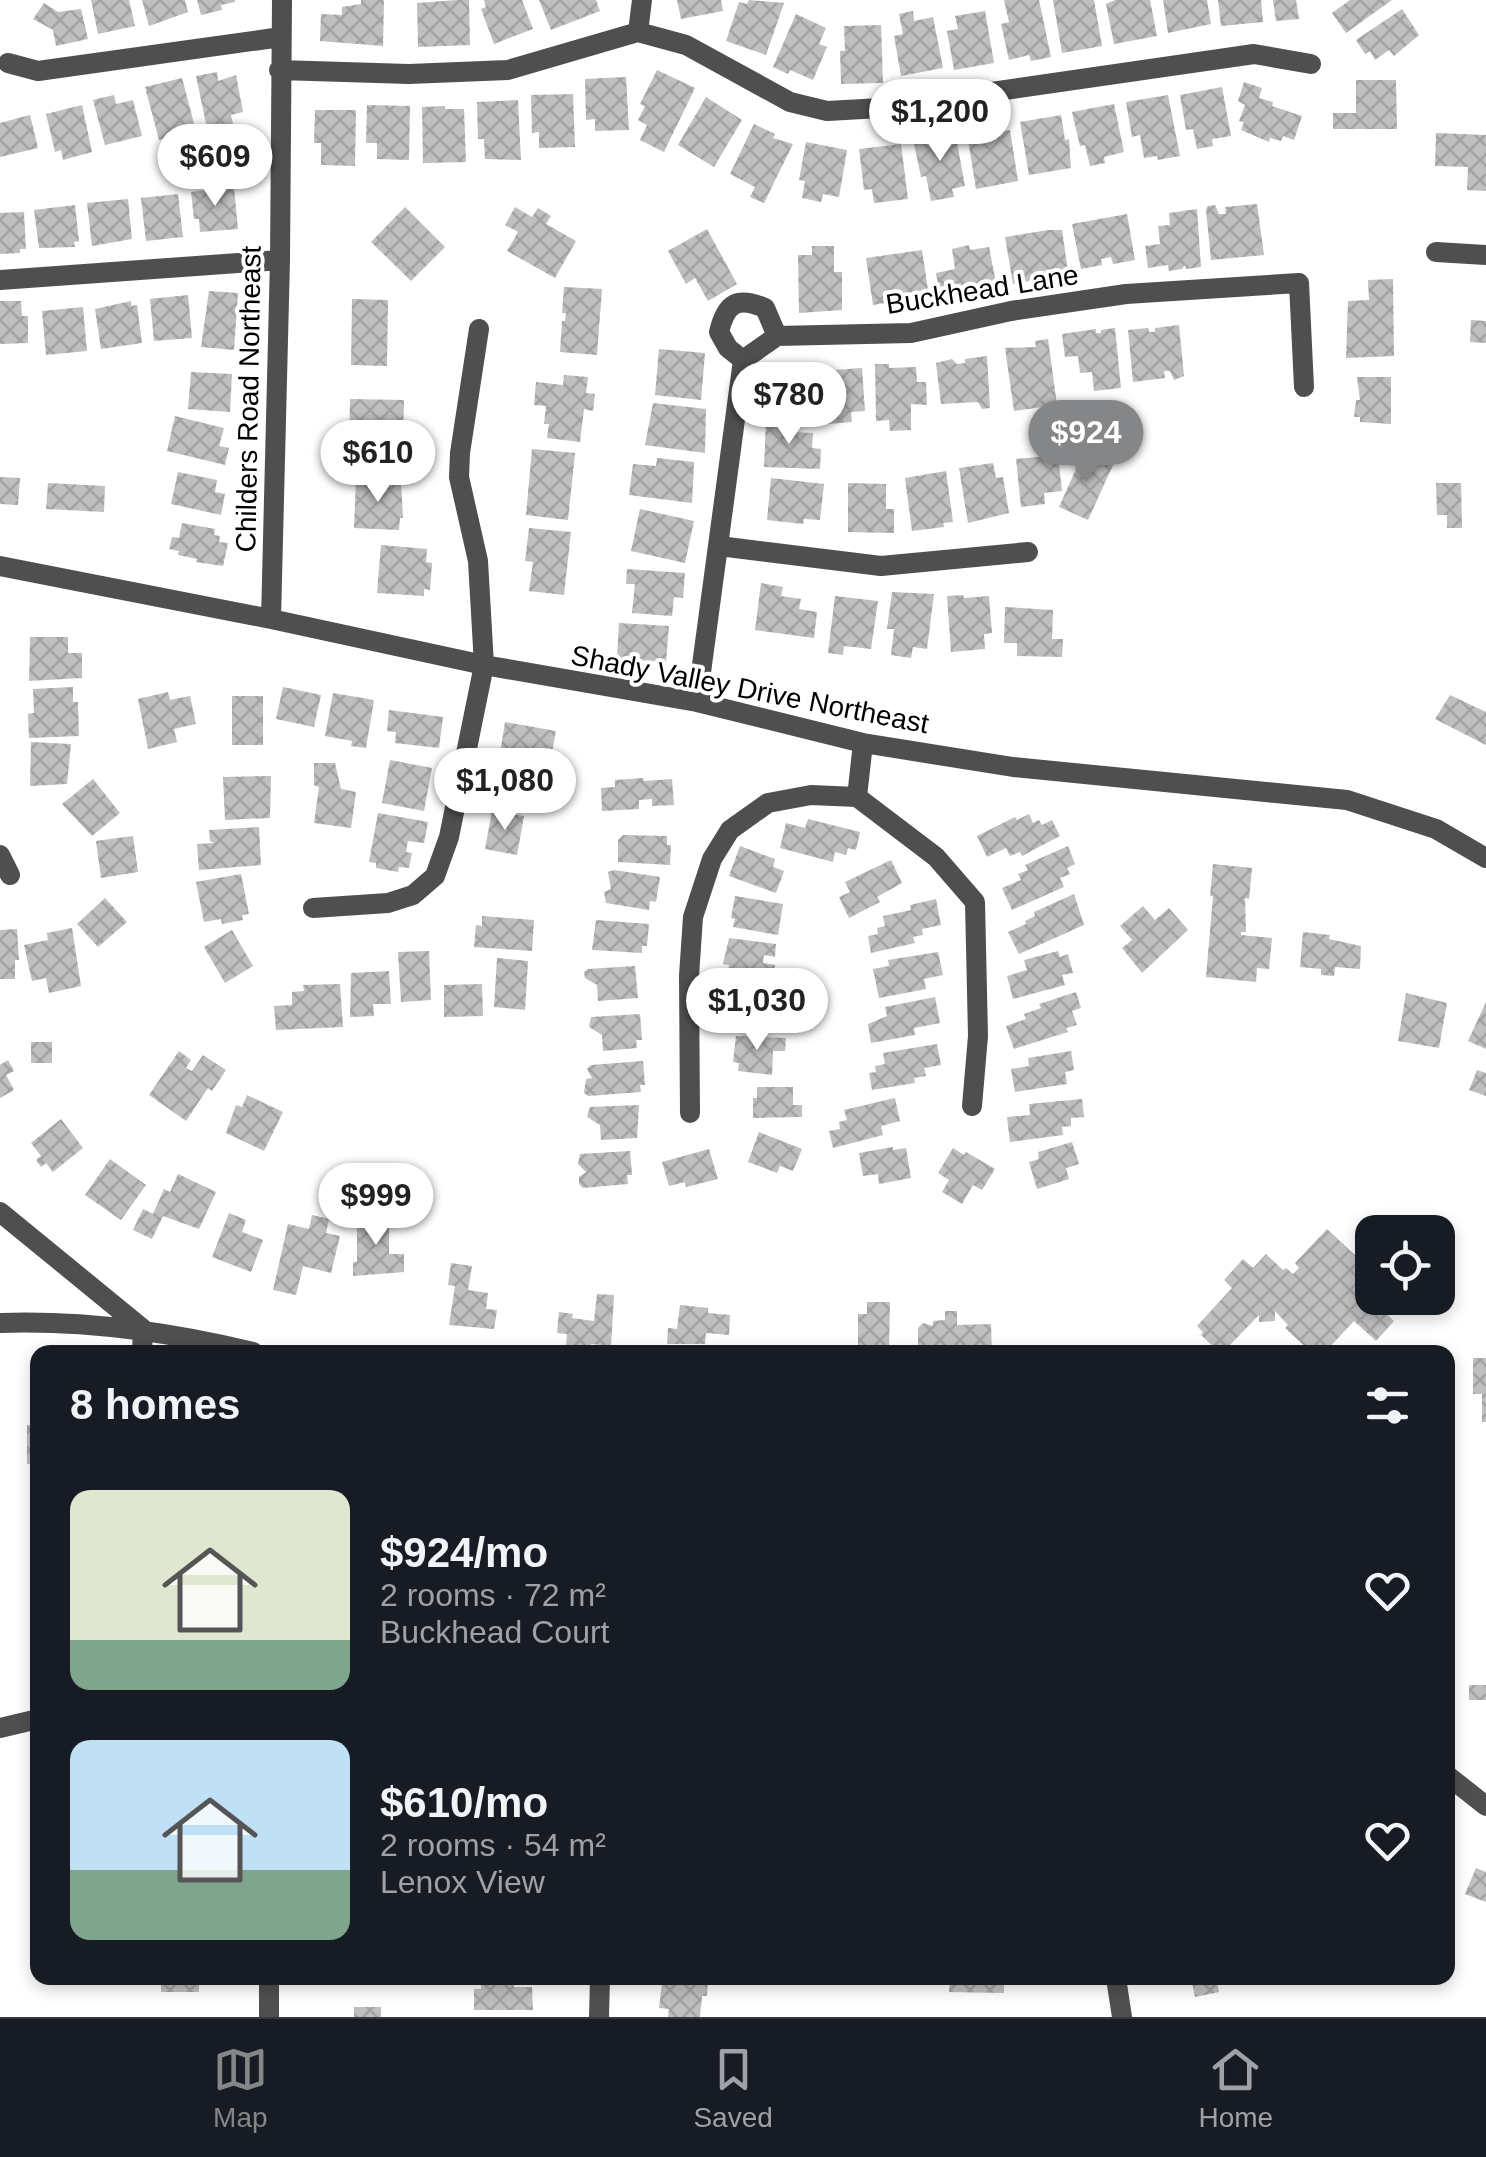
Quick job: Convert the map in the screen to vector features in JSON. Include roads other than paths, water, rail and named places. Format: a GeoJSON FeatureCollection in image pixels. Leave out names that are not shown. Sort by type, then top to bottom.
{"type":"FeatureCollection","features":[{"type":"Feature","properties":{"kind":"street","name":"Childers Road Northeast"},"geometry":{"type":"LineString","coordinates":[[270,619],[280,260],[282,0]]}},
{"type":"Feature","properties":{"kind":"street"},"geometry":{"type":"LineString","coordinates":[[638,32],[642,0]]}},
{"type":"Feature","properties":{"kind":"street"},"geometry":{"type":"LineString","coordinates":[[280,70],[409,74],[508,70],[638,32],[686,46],[790,102],[828,111],[881,108],[1254,54],[1310,64]]}},
{"type":"Feature","properties":{"kind":"street"},"geometry":{"type":"LineString","coordinates":[[8,63],[38,71],[281,37]]}},
{"type":"Feature","properties":{"kind":"street"},"geometry":{"type":"LineString","coordinates":[[1436,252],[1486,255]]}},
{"type":"Feature","properties":{"kind":"street"},"geometry":{"type":"LineString","coordinates":[[0,280],[280,260]]}},
{"type":"Feature","properties":{"kind":"street","name":"Buckhead Lane"},"geometry":{"type":"LineString","coordinates":[[778,336],[911,334],[1011,310],[1126,294],[1299,283],[1304,386]]}},
{"type":"Feature","properties":{"kind":"street"},"geometry":{"type":"LineString","coordinates":[[697,702],[743,360],[778,336],[765,308],[748,301],[734,304],[723,313],[718,332],[728,348],[743,360]]}},
{"type":"Feature","properties":{"kind":"street"},"geometry":{"type":"LineString","coordinates":[[313,908],[388,903],[413,895],[435,876],[449,837],[484,665],[478,561],[460,476],[479,329]]}},
{"type":"Feature","properties":{"kind":"street"},"geometry":{"type":"LineString","coordinates":[[719,546],[882,566],[1028,552]]}},
{"type":"Feature","properties":{"kind":"street","name":"Shady Valley Drive Northeast"},"geometry":{"type":"LineString","coordinates":[[0,566],[484,665],[697,702],[863,743],[1013,767],[1348,800],[1436,829],[1486,858]]}},
{"type":"Feature","properties":{"kind":"street"},"geometry":{"type":"LineString","coordinates":[[857,797],[863,743]]}},
{"type":"Feature","properties":{"kind":"street"},"geometry":{"type":"LineString","coordinates":[[690,1113],[689,976],[693,917],[712,860],[730,830],[768,802],[812,795],[857,797],[936,858],[976,902],[978,1036],[972,1106]]}},
{"type":"Feature","properties":{"kind":"street"},"geometry":{"type":"LineString","coordinates":[[0,855],[10,875]]}},
{"type":"Feature","properties":{"kind":"street"},"geometry":{"type":"LineString","coordinates":[[0,1212],[143,1329]]}},
{"type":"Feature","properties":{"kind":"street"},"geometry":{"type":"LineString","coordinates":[[0,1323],[143,1329],[220,1345]]}},
{"type":"Feature","properties":{"kind":"street"},"geometry":{"type":"LineString","coordinates":[[142,1345],[143,1329]]}},
{"type":"Feature","properties":{"kind":"street"},"geometry":{"type":"LineString","coordinates":[[0,1728],[30,1720]]}},
{"type":"Feature","properties":{"kind":"street"},"geometry":{"type":"LineString","coordinates":[[1455,1782],[1486,1806]]}},
{"type":"Feature","properties":{"kind":"street"},"geometry":{"type":"LineString","coordinates":[[268,1985],[268,2017]]}},
{"type":"Feature","properties":{"kind":"street"},"geometry":{"type":"LineString","coordinates":[[599,2017],[600,1985]]}},
{"type":"Feature","properties":{"kind":"street"},"geometry":{"type":"LineString","coordinates":[[1117,1985],[1122,2017]]}}]}
